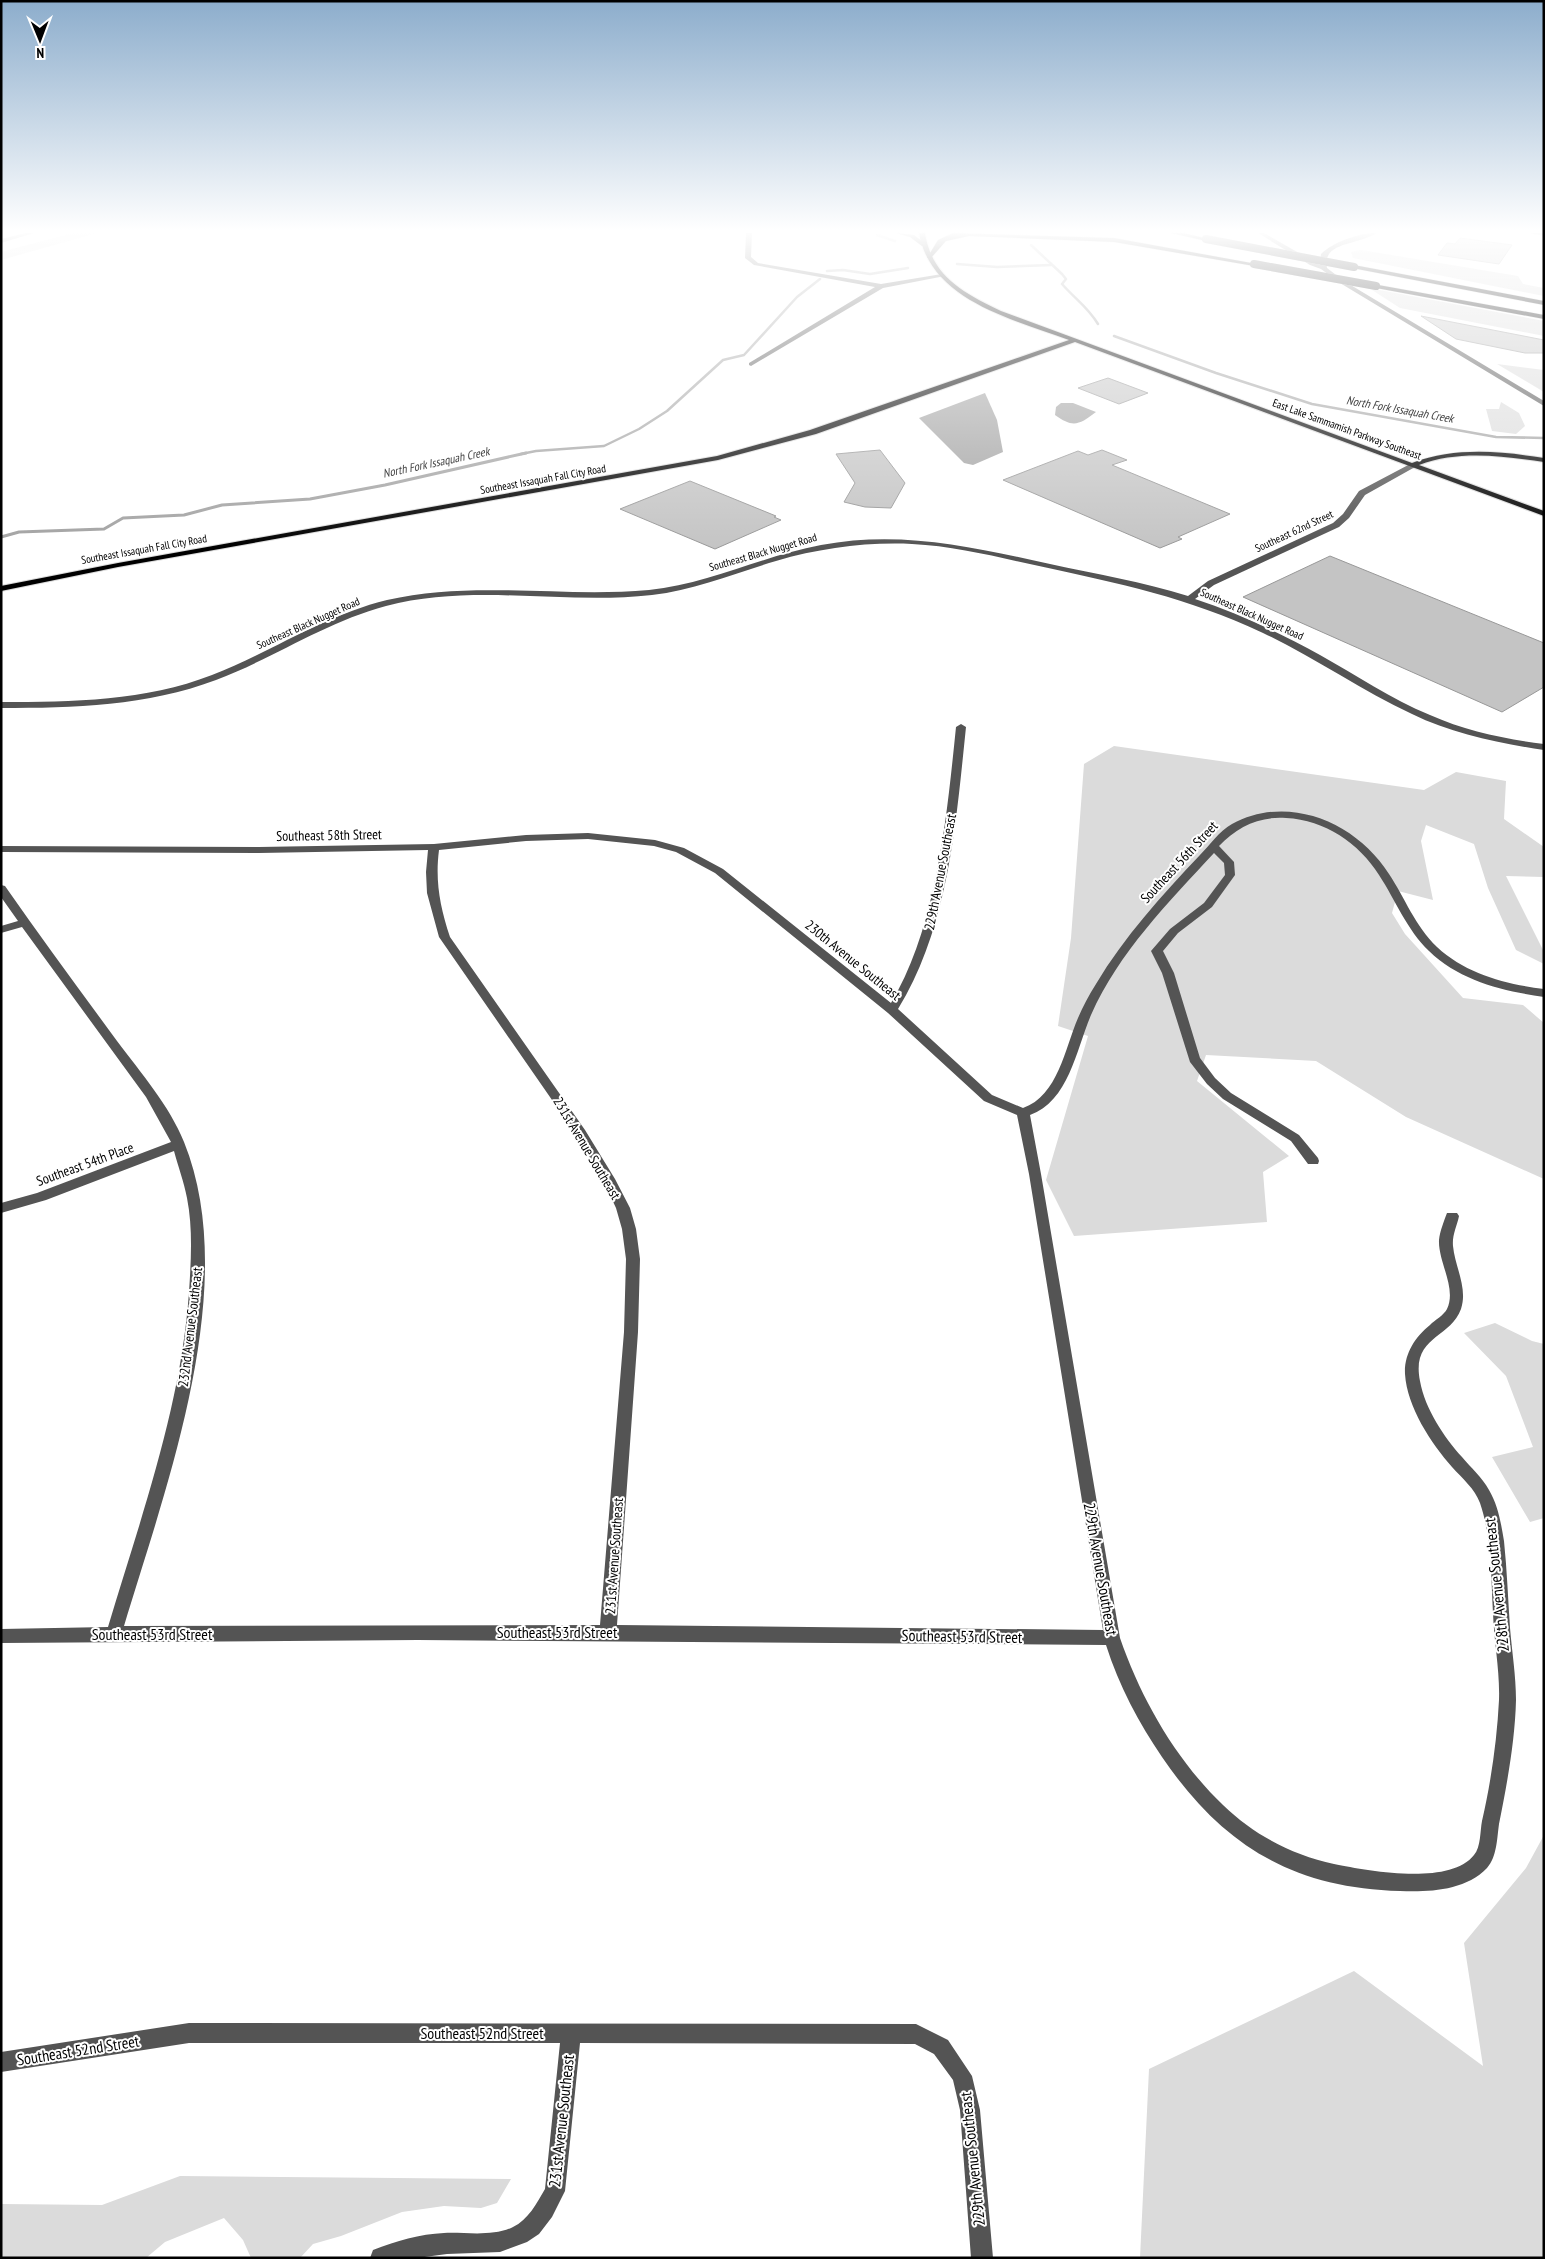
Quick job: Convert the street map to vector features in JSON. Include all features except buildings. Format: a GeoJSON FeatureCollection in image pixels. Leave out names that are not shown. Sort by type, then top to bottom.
{"type":"FeatureCollection","features":[{"type":"Feature","properties":{"kind":"main road"},"geometry":{"type":"LineString","coordinates":[[1035,355],[1054,342],[1051,338]]}},
{"type":"Feature","properties":{"kind":"main road","name":"East Lake Sammamish Parkway Southeast"},"geometry":{"type":"LineString","coordinates":[[1070,338],[1544,514]]}},
{"type":"Feature","properties":{"kind":"main road","name":"Southeast Issaquah Fall City Road"},"geometry":{"type":"LineString","coordinates":[[1,589],[155,558],[718,458],[765,446],[860,416],[1075,340]]}},
{"type":"Feature","properties":{"kind":"main road","name":"Southeast 62nd Street"},"geometry":{"type":"LineString","coordinates":[[1412,465],[1427,458],[1449,454],[1506,455],[1544,460]]}},
{"type":"Feature","properties":{"kind":"street"},"geometry":{"type":"LineString","coordinates":[[751,364],[794,338]]}},
{"type":"Feature","properties":{"kind":"street"},"geometry":{"type":"LineString","coordinates":[[1435,338],[1544,404]]}},
{"type":"Feature","properties":{"kind":"street","name":"Southeast 62nd Street"},"geometry":{"type":"LineString","coordinates":[[1189,599],[1211,583],[1336,525],[1346,516],[1362,493],[1372,485],[1412,465]]}},
{"type":"Feature","properties":{"kind":"street","name":"Southeast Black Nugget Road"},"geometry":{"type":"LineString","coordinates":[[1,705],[90,704],[138,698],[182,688],[218,677],[340,618],[407,598],[473,591],[598,594],[664,590],[698,583],[790,554],[836,545],[883,541],[952,545],[1151,588],[1189,599],[1290,642],[1397,703],[1430,719],[1480,736],[1544,747]]}},
{"type":"Feature","properties":{"kind":"street","name":"229th Avenue Southeast"},"geometry":{"type":"LineString","coordinates":[[892,1010],[912,979],[929,930],[953,801],[961,726]]}},
{"type":"Feature","properties":{"kind":"street","name":"Southeast 56th Street"},"geometry":{"type":"LineString","coordinates":[[1022,1113],[1041,1105],[1056,1084],[1088,1007],[1109,971],[1143,923],[1232,828],[1254,818],[1286,814],[1316,818],[1352,838],[1368,853],[1383,873],[1423,937],[1442,957],[1473,975],[1499,984],[1544,993]]}},
{"type":"Feature","properties":{"kind":"street","name":"Southeast 58th Street"},"geometry":{"type":"LineString","coordinates":[[1,849],[259,850],[434,848],[561,836],[609,837],[655,843]]}},
{"type":"Feature","properties":{"kind":"street","name":"230th Avenue Southeast"},"geometry":{"type":"LineString","coordinates":[[655,843],[680,850],[719,871],[892,1010],[988,1098],[1022,1113]]}},
{"type":"Feature","properties":{"kind":"street"},"geometry":{"type":"LineString","coordinates":[[1214,847],[1229,862],[1230,875],[1208,905],[1174,931],[1157,951],[1168,973],[1194,1059],[1211,1081],[1227,1096],[1295,1138],[1312,1161]]}},
{"type":"Feature","properties":{"kind":"street","name":"231st Avenue Southeast"},"geometry":{"type":"LineString","coordinates":[[434,848],[430,889],[434,908],[445,937],[586,1140],[609,1179],[629,1229],[633,1259],[631,1332],[608,1632]]}},
{"type":"Feature","properties":{"kind":"street","name":"232nd Avenue Southeast"},"geometry":{"type":"LineString","coordinates":[[1,888],[24,923],[150,1094],[178,1144],[190,1186],[194,1212],[198,1251],[195,1313],[187,1368],[174,1427],[114,1634]]}},
{"type":"Feature","properties":{"kind":"street"},"geometry":{"type":"LineString","coordinates":[[1,930],[24,923]]}},
{"type":"Feature","properties":{"kind":"street","name":"229th Avenue Southeast"},"geometry":{"type":"LineString","coordinates":[[1022,1113],[1036,1174],[1112,1638],[1134,1698],[1156,1736],[1199,1793],[1233,1826],[1270,1851],[1295,1862],[1386,1882]]}},
{"type":"Feature","properties":{"kind":"street","name":"Southeast 54th Place"},"geometry":{"type":"LineString","coordinates":[[1,1208],[41,1197],[178,1144]]}},
{"type":"Feature","properties":{"kind":"street","name":"228th Avenue Southeast"},"geometry":{"type":"LineString","coordinates":[[1386,1882],[1413,1883],[1454,1879],[1472,1870],[1483,1858],[1500,1781],[1507,1694],[1499,1581],[1487,1502],[1481,1489],[1451,1456],[1435,1430],[1420,1402],[1413,1381],[1412,1363],[1415,1350],[1422,1339],[1450,1316],[1455,1307],[1456,1295],[1446,1237],[1452,1216]]}},
{"type":"Feature","properties":{"kind":"street","name":"Southeast 53rd Street"},"geometry":{"type":"LineString","coordinates":[[1,1636],[608,1632],[1112,1638]]}},
{"type":"Feature","properties":{"kind":"street","name":"Southeast 52nd Street"},"geometry":{"type":"LineString","coordinates":[[1,2062],[70,2049],[189,2033],[571,2033],[916,2034],[941,2047],[953,2064]]}},
{"type":"Feature","properties":{"kind":"street","name":"231st Avenue Southeast"},"geometry":{"type":"LineString","coordinates":[[381,2258],[397,2252],[437,2244],[492,2243],[521,2235],[544,2214],[555,2191],[571,2033]]}},
{"type":"Feature","properties":{"kind":"street","name":"229th Avenue Southeast"},"geometry":{"type":"LineString","coordinates":[[953,2064],[962,2076],[970,2110],[982,2258]]}},
{"type":"Feature","properties":{"kind":"shaded area"},"geometry":{"type":"Polygon","coordinates":[[[1497,364],[1544,370],[1544,392],[1497,364]]]}},
{"type":"Feature","properties":{"kind":"shaded area"},"geometry":{"type":"Polygon","coordinates":[[[985,393],[997,420],[1003,452],[973,465],[964,463],[919,418],[985,393]]]}},
{"type":"Feature","properties":{"kind":"shaded area"},"geometry":{"type":"Polygon","coordinates":[[[1501,402],[1519,413],[1525,426],[1516,434],[1492,431],[1486,409],[1499,409],[1501,402]]]}},
{"type":"Feature","properties":{"kind":"shaded area"},"geometry":{"type":"Polygon","coordinates":[[[1061,403],[1073,403],[1096,412],[1080,422],[1067,422],[1055,415],[1056,407],[1061,403]]]}},
{"type":"Feature","properties":{"kind":"shaded area"},"geometry":{"type":"Polygon","coordinates":[[[1114,746],[1424,790],[1456,772],[1506,781],[1504,819],[1544,847],[1544,877],[1506,876],[1544,952],[1544,964],[1516,950],[1488,888],[1474,844],[1426,825],[1421,841],[1433,900],[1398,891],[1392,913],[1405,934],[1463,998],[1523,1005],[1544,1023],[1544,1179],[1406,1117],[1316,1061],[1206,1055],[1197,1081],[1289,1156],[1263,1172],[1267,1222],[1074,1236],[1046,1180],[1088,1036],[1058,1026],[1071,938],[1084,764],[1114,746]]]}},
{"type":"Feature","properties":{"kind":"shaded area"},"geometry":{"type":"Polygon","coordinates":[[[1495,1323],[1532,1341],[1544,1344],[1544,1518],[1530,1522],[1492,1457],[1533,1447],[1506,1376],[1464,1333],[1495,1323]]]}},
{"type":"Feature","properties":{"kind":"shaded area"},"geometry":{"type":"Polygon","coordinates":[[[1544,1835],[1544,2258],[1140,2258],[1149,2069],[1354,1971],[1483,2066],[1464,1943],[1526,1868],[1544,1835]]]}},
{"type":"Feature","properties":{"kind":"shaded area"},"geometry":{"type":"Polygon","coordinates":[[[180,2176],[511,2179],[497,2203],[481,2208],[444,2206],[402,2212],[341,2236],[313,2244],[300,2258],[251,2258],[243,2240],[224,2218],[165,2242],[146,2258],[1,2258],[1,2204],[102,2205],[180,2176]]]}},
{"type":"Feature","properties":{"kind":"waterway","name":"North Fork Issaquah Creek"},"geometry":{"type":"LineString","coordinates":[[526,453],[604,446],[639,429],[667,411],[723,360],[744,355],[759,338]]}},
{"type":"Feature","properties":{"kind":"waterway","name":"North Fork Issaquah Creek"},"geometry":{"type":"LineString","coordinates":[[1121,338],[1216,373],[1312,404],[1496,437],[1544,438]]}},
{"type":"Feature","properties":{"kind":"waterway","name":"North Fork Issaquah Creek"},"geometry":{"type":"LineString","coordinates":[[1,537],[19,532],[104,529],[123,518],[184,515],[222,505],[310,499],[385,485],[526,453]]}},
{"type":"Feature","properties":{"kind":"waterway","name":"North Fork Issaquah Creek"},"geometry":{"type":"LineString","coordinates":[[521,454],[526,453]]}}]}
